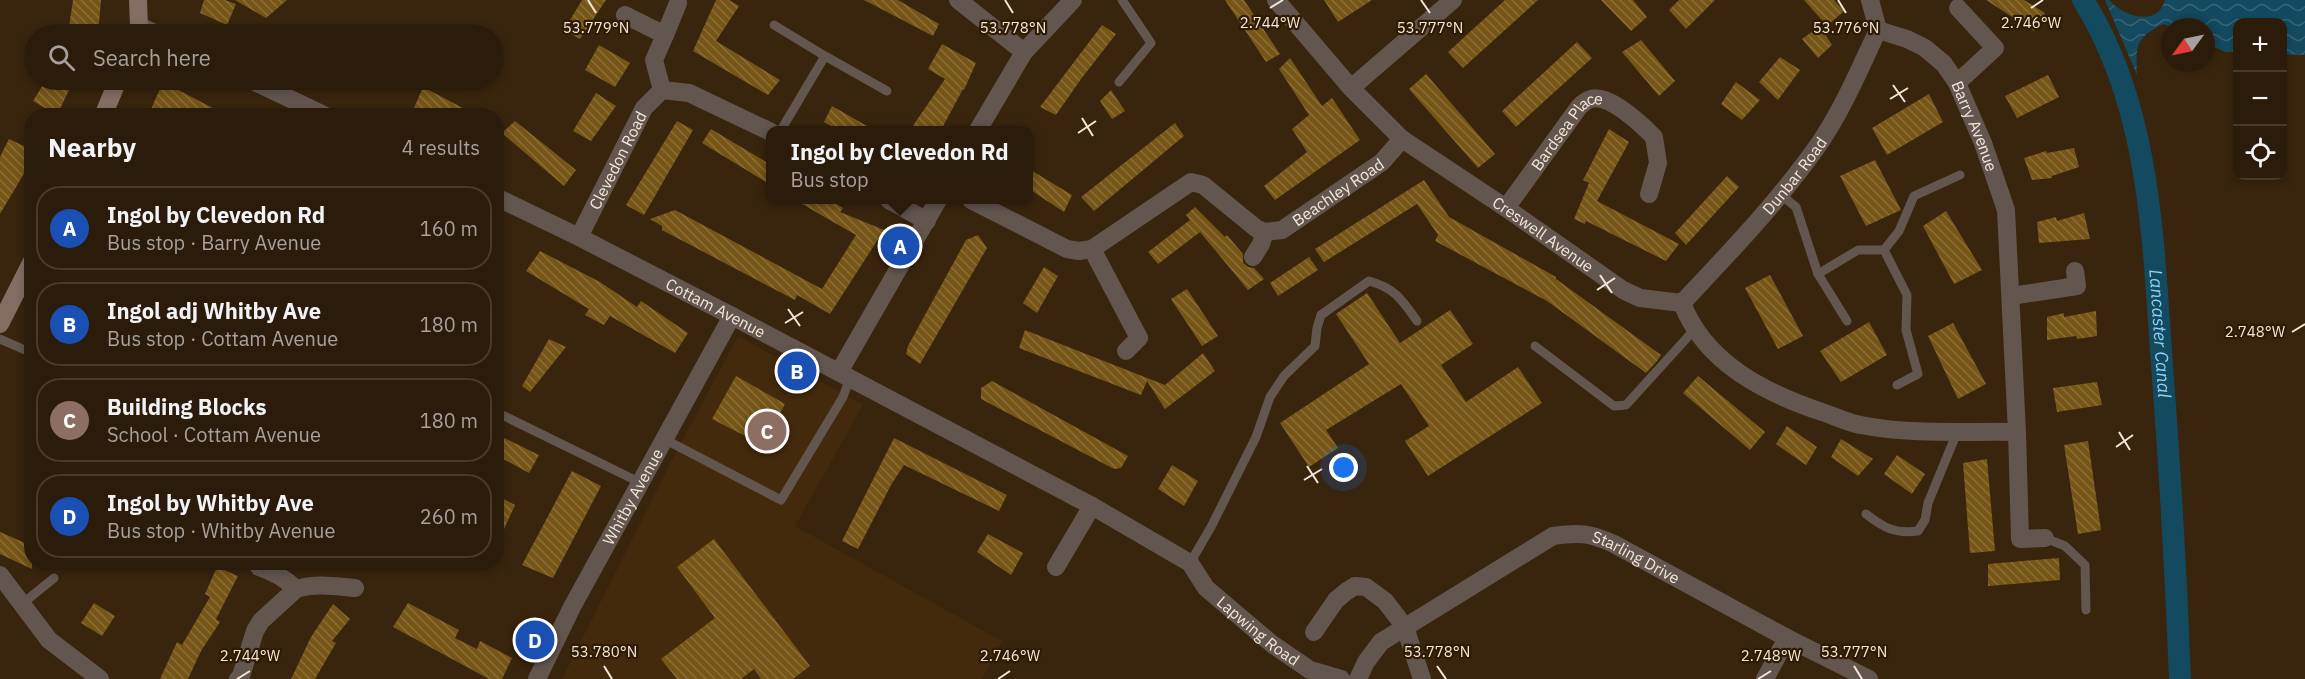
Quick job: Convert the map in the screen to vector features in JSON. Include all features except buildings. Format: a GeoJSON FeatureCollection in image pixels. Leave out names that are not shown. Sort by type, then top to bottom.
{"type":"FeatureCollection","features":[{"type":"Feature","properties":{"kind":"main road"},"geometry":{"type":"LineString","coordinates":[[138,0],[138,24]]}},
{"type":"Feature","properties":{"kind":"main road"},"geometry":{"type":"LineString","coordinates":[[106,108],[114,90]]}},
{"type":"Feature","properties":{"kind":"main road"},"geometry":{"type":"LineString","coordinates":[[0,324],[24,277]]}},
{"type":"Feature","properties":{"kind":"street"},"geometry":{"type":"LineString","coordinates":[[958,0],[1024,52]]}},
{"type":"Feature","properties":{"kind":"street"},"geometry":{"type":"LineString","coordinates":[[980,126],[1024,52],[1073,0]]}},
{"type":"Feature","properties":{"kind":"street","name":"Creswell Avenue"},"geometry":{"type":"LineString","coordinates":[[1276,0],[1351,88],[1402,140],[1506,208],[1623,290],[1640,298],[1682,303]]}},
{"type":"Feature","properties":{"kind":"street"},"geometry":{"type":"LineString","coordinates":[[1351,88],[1454,0]]}},
{"type":"Feature","properties":{"kind":"street"},"geometry":{"type":"LineString","coordinates":[[1870,0],[1878,30]]}},
{"type":"Feature","properties":{"kind":"street"},"geometry":{"type":"LineString","coordinates":[[678,3],[654,60],[662,90],[689,93],[766,130]]}},
{"type":"Feature","properties":{"kind":"street"},"geometry":{"type":"LineString","coordinates":[[1958,8],[1995,48],[1958,83]]}},
{"type":"Feature","properties":{"kind":"street"},"geometry":{"type":"LineString","coordinates":[[625,15],[665,35]]}},
{"type":"Feature","properties":{"kind":"street","name":"Barry Avenue"},"geometry":{"type":"LineString","coordinates":[[1878,30],[1907,39],[1925,48],[1944,64],[1958,83],[1983,143],[2006,210],[2020,539],[2045,538]]}},
{"type":"Feature","properties":{"kind":"street","name":"Dunbar Road"},"geometry":{"type":"LineString","coordinates":[[1682,303],[1751,230],[1819,144],[1839,111],[1878,30]]}},
{"type":"Feature","properties":{"kind":"street"},"geometry":{"type":"LineString","coordinates":[[271,90],[309,108]]}},
{"type":"Feature","properties":{"kind":"street","name":"Clevedon Road"},"geometry":{"type":"LineString","coordinates":[[579,237],[644,108],[662,90]]}},
{"type":"Feature","properties":{"kind":"street","name":"Bardsea Place"},"geometry":{"type":"LineString","coordinates":[[1506,208],[1579,107],[1591,99],[1602,98],[1615,104],[1654,137],[1658,163],[1649,194]]}},
{"type":"Feature","properties":{"kind":"street","name":"Beachley Road"},"geometry":{"type":"LineString","coordinates":[[1265,232],[1282,230],[1382,162],[1402,140]]}},
{"type":"Feature","properties":{"kind":"street"},"geometry":{"type":"LineString","coordinates":[[979,204],[1066,249],[1079,251],[1092,249],[1191,182],[1203,185],[1248,224],[1265,232],[1253,257]]}},
{"type":"Feature","properties":{"kind":"street","name":"Cottam Avenue"},"geometry":{"type":"LineString","coordinates":[[504,201],[579,237],[845,375],[1092,506],[1190,563]]}},
{"type":"Feature","properties":{"kind":"street"},"geometry":{"type":"LineString","coordinates":[[896,204],[927,221]]}},
{"type":"Feature","properties":{"kind":"street"},"geometry":{"type":"LineString","coordinates":[[845,375],[936,204]]}},
{"type":"Feature","properties":{"kind":"street"},"geometry":{"type":"LineString","coordinates":[[1092,249],[1139,338],[1126,351]]}},
{"type":"Feature","properties":{"kind":"street"},"geometry":{"type":"LineString","coordinates":[[2011,296],[2078,286],[2074,271]]}},
{"type":"Feature","properties":{"kind":"street"},"geometry":{"type":"LineString","coordinates":[[1682,303],[1695,329],[1725,361],[1756,385],[1808,407],[1860,425],[1908,430],[2017,432]]}},
{"type":"Feature","properties":{"kind":"street","name":"Whitby Avenue"},"geometry":{"type":"LineString","coordinates":[[537,679],[639,482],[732,316]]}},
{"type":"Feature","properties":{"kind":"street"},"geometry":{"type":"LineString","coordinates":[[1056,567],[1092,506]]}},
{"type":"Feature","properties":{"kind":"street","name":"Starling Drive"},"geometry":{"type":"LineString","coordinates":[[1359,679],[1366,662],[1381,642],[1553,536],[1578,532],[1595,535],[1614,544],[1787,639],[1869,679]]}},
{"type":"Feature","properties":{"kind":"street","name":"Lapwing Road"},"geometry":{"type":"LineString","coordinates":[[1190,563],[1206,588],[1272,644],[1310,670],[1341,679]]}},
{"type":"Feature","properties":{"kind":"street"},"geometry":{"type":"LineString","coordinates":[[268,570],[287,580],[296,589]]}},
{"type":"Feature","properties":{"kind":"street"},"geometry":{"type":"LineString","coordinates":[[0,576],[50,640],[100,679]]}},
{"type":"Feature","properties":{"kind":"street"},"geometry":{"type":"LineString","coordinates":[[238,679],[241,676],[255,631],[261,621],[296,589],[324,584],[355,588]]}},
{"type":"Feature","properties":{"kind":"street"},"geometry":{"type":"LineString","coordinates":[[1314,632],[1336,600],[1355,586],[1366,587],[1385,601],[1405,627],[1422,679]]}},
{"type":"Feature","properties":{"kind":"street"},"geometry":{"type":"LineString","coordinates":[[1765,679],[1787,639]]}},
{"type":"Feature","properties":{"kind":"lane"},"geometry":{"type":"LineString","coordinates":[[1119,82],[1151,43],[1122,0]]}},
{"type":"Feature","properties":{"kind":"lane"},"geometry":{"type":"LineString","coordinates":[[774,25],[887,91]]}},
{"type":"Feature","properties":{"kind":"lane"},"geometry":{"type":"LineString","coordinates":[[783,126],[825,56]]}},
{"type":"Feature","properties":{"kind":"lane"},"geometry":{"type":"LineString","coordinates":[[1884,250],[1899,231],[1914,196],[1960,175]]}},
{"type":"Feature","properties":{"kind":"lane"},"geometry":{"type":"LineString","coordinates":[[1780,194],[1796,207],[1818,274],[1847,321]]}},
{"type":"Feature","properties":{"kind":"lane"},"geometry":{"type":"LineString","coordinates":[[1818,274],[1858,250],[1884,250]]}},
{"type":"Feature","properties":{"kind":"lane"},"geometry":{"type":"LineString","coordinates":[[1884,250],[1907,295],[1906,330],[1918,374],[1897,385]]}},
{"type":"Feature","properties":{"kind":"lane"},"geometry":{"type":"LineString","coordinates":[[1190,563],[1211,527],[1256,437],[1270,397],[1284,376],[1315,346],[1317,328],[1322,315],[1369,281],[1386,286],[1401,298],[1417,321]]}},
{"type":"Feature","properties":{"kind":"lane"},"geometry":{"type":"LineString","coordinates":[[1535,346],[1614,406],[1626,405],[1695,329]]}},
{"type":"Feature","properties":{"kind":"lane"},"geometry":{"type":"LineString","coordinates":[[0,339],[24,350]]}},
{"type":"Feature","properties":{"kind":"lane"},"geometry":{"type":"LineString","coordinates":[[664,439],[781,500],[843,397],[845,375]]}},
{"type":"Feature","properties":{"kind":"lane"},"geometry":{"type":"LineString","coordinates":[[504,416],[639,482]]}},
{"type":"Feature","properties":{"kind":"lane"},"geometry":{"type":"LineString","coordinates":[[1866,514],[1881,525],[1901,534],[1918,531],[1925,520],[1928,503],[1958,430]]}},
{"type":"Feature","properties":{"kind":"lane"},"geometry":{"type":"LineString","coordinates":[[2045,538],[2065,546],[2085,565],[2085,610]]}},
{"type":"Feature","properties":{"kind":"lane"},"geometry":{"type":"LineString","coordinates":[[22,604],[54,578]]}},
{"type":"Feature","properties":{"kind":"shaded area"},"geometry":{"type":"Polygon","coordinates":[[[738,336],[863,405],[795,526],[1002,641],[982,679],[562,679],[673,458],[738,336]]]}},
{"type":"Feature","properties":{"kind":"water"},"geometry":{"type":"Polygon","coordinates":[[[2105,0],[2109,0],[2123,11],[2147,17],[2161,9],[2165,0],[2305,0],[2305,55],[2287,54],[2287,18],[2233,18],[2233,52],[2226,52],[2215,48],[2215,18],[2161,18],[2161,25],[2147,34],[2139,44],[2137,75],[2105,0]]]}},
{"type":"Feature","properties":{"kind":"waterway","name":"Lancaster Canal"},"geometry":{"type":"LineString","coordinates":[[2083,0],[2106,42],[2123,85],[2136,131],[2145,177],[2151,224],[2165,404],[2180,679]]}},
{"type":"Feature","properties":{"kind":"place","name":"Ingol by Clevedon Rd"},"geometry":{"type":"Point","coordinates":[900,246]}},
{"type":"Feature","properties":{"kind":"place","name":"Ingol adj Whitby Ave"},"geometry":{"type":"Point","coordinates":[797,371]}},
{"type":"Feature","properties":{"kind":"place","name":"Building Blocks"},"geometry":{"type":"Point","coordinates":[767,431]}},
{"type":"Feature","properties":{"kind":"place","name":"Ingol by Whitby Ave"},"geometry":{"type":"Point","coordinates":[535,640]}}]}
